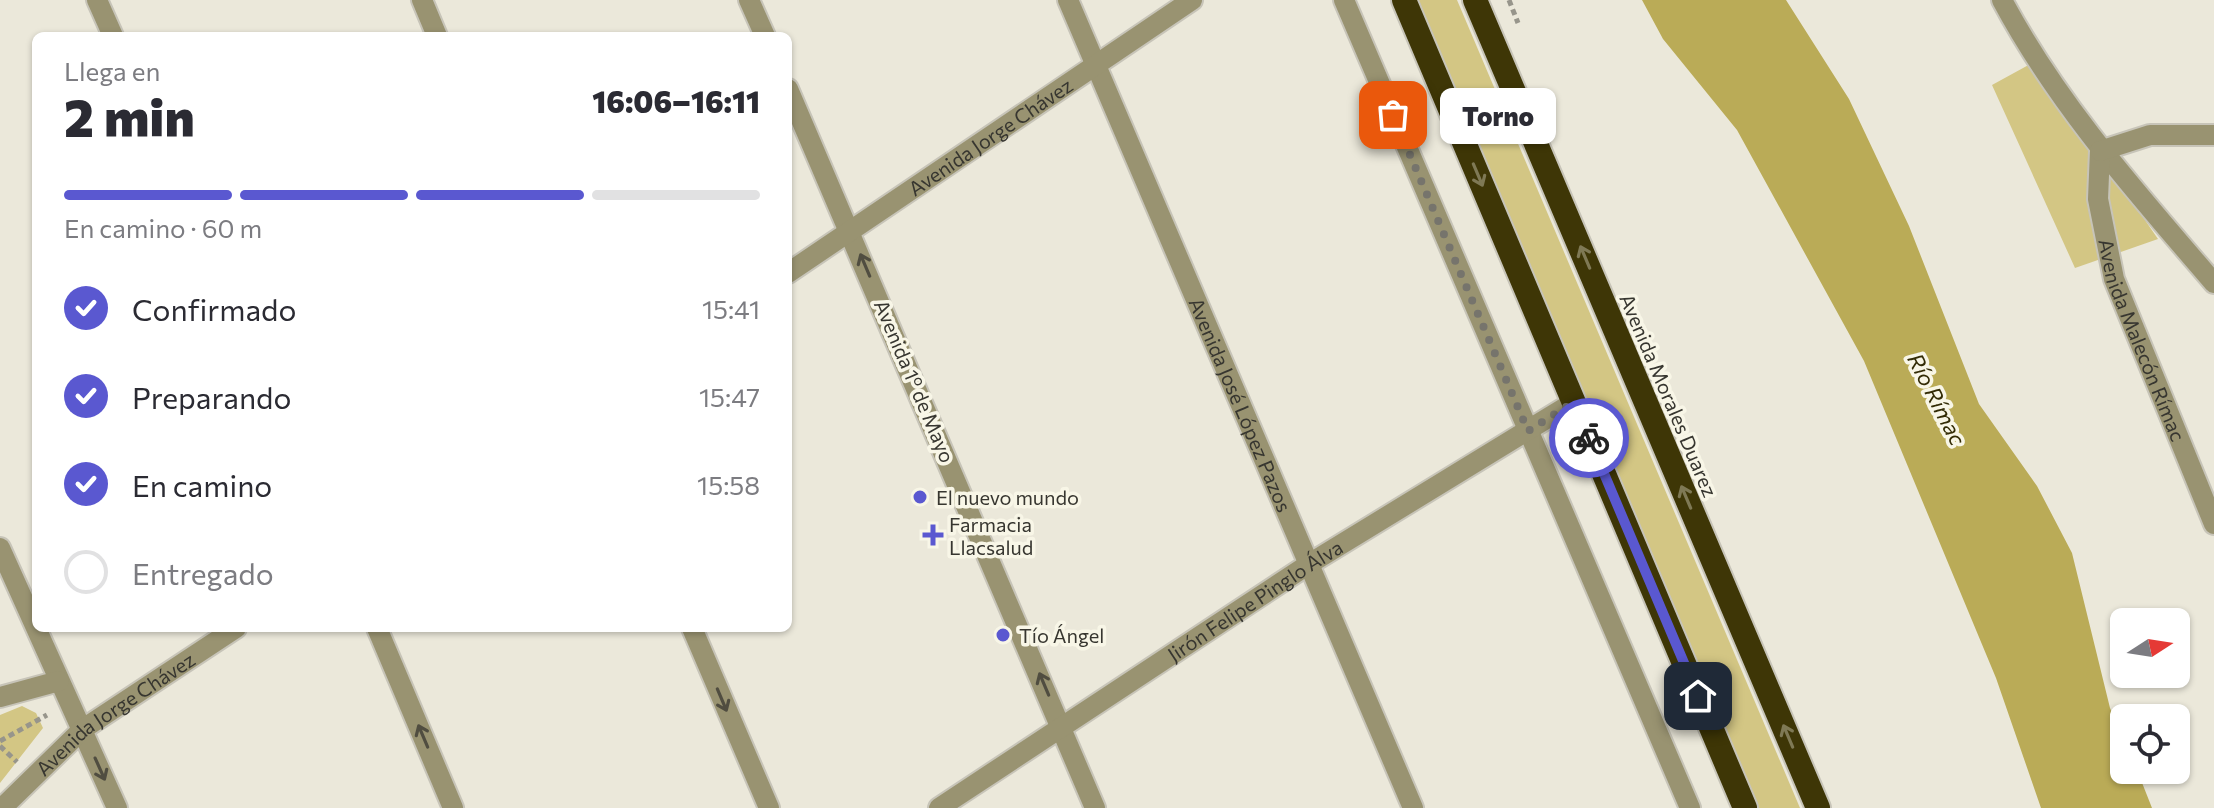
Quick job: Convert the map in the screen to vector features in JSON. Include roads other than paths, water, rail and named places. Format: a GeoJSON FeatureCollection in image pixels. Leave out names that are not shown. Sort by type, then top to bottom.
{"type":"FeatureCollection","features":[{"type":"Feature","properties":{"kind":"highway"},"geometry":{"type":"LineString","coordinates":[[1404,0],[1745,808]]}},
{"type":"Feature","properties":{"kind":"highway","name":"Avenida Morales Duarez"},"geometry":{"type":"LineString","coordinates":[[1475,0],[1818,808]]}},
{"type":"Feature","properties":{"kind":"street"},"geometry":{"type":"LineString","coordinates":[[97,0],[111,32]]}},
{"type":"Feature","properties":{"kind":"street"},"geometry":{"type":"LineString","coordinates":[[422,0],[435,32]]}},
{"type":"Feature","properties":{"kind":"street"},"geometry":{"type":"LineString","coordinates":[[749,0],[763,32]]}},
{"type":"Feature","properties":{"kind":"street","name":"Avenida José López Pazos"},"geometry":{"type":"LineString","coordinates":[[1068,0],[1413,808]]}},
{"type":"Feature","properties":{"kind":"street","name":"Avenida Jorge Chávez"},"geometry":{"type":"LineString","coordinates":[[792,270],[1192,0]]}},
{"type":"Feature","properties":{"kind":"street"},"geometry":{"type":"LineString","coordinates":[[1344,0],[1690,808]]}},
{"type":"Feature","properties":{"kind":"street"},"geometry":{"type":"LineString","coordinates":[[2002,0],[2022,37],[2100,151],[2214,283]]}},
{"type":"Feature","properties":{"kind":"street","name":"Avenida 1º de Mayo"},"geometry":{"type":"LineString","coordinates":[[792,98],[1095,808]]}},
{"type":"Feature","properties":{"kind":"street"},"geometry":{"type":"LineString","coordinates":[[2100,151],[2150,135],[2214,135]]}},
{"type":"Feature","properties":{"kind":"street","name":"Avenida Malecón Rímac"},"geometry":{"type":"LineString","coordinates":[[2100,151],[2098,199],[2114,279],[2214,524]]}},
{"type":"Feature","properties":{"kind":"street","name":"Jirón Felipe Pinglo Álva"},"geometry":{"type":"LineString","coordinates":[[939,808],[1309,564],[1574,402]]}},
{"type":"Feature","properties":{"kind":"street"},"geometry":{"type":"LineString","coordinates":[[0,548],[32,620]]}},
{"type":"Feature","properties":{"kind":"street"},"geometry":{"type":"LineString","coordinates":[[37,632],[117,808]]}},
{"type":"Feature","properties":{"kind":"street","name":"Avenida Jorge Chávez"},"geometry":{"type":"LineString","coordinates":[[2,808],[83,729],[230,632]]}},
{"type":"Feature","properties":{"kind":"street"},"geometry":{"type":"LineString","coordinates":[[379,632],[453,808]]}},
{"type":"Feature","properties":{"kind":"street"},"geometry":{"type":"LineString","coordinates":[[694,632],[769,808]]}},
{"type":"Feature","properties":{"kind":"street"},"geometry":{"type":"LineString","coordinates":[[0,697],[59,681]]}},
{"type":"Feature","properties":{"kind":"water","name":"Río Rímac"},"geometry":{"type":"Polygon","coordinates":[[[1642,0],[1786,0],[1849,99],[1909,226],[1979,404],[2037,486],[2072,553],[2110,708],[2110,784],[2143,784],[2152,808],[2041,808],[1996,678],[1864,361],[1737,130],[1663,39],[1642,0]]]}},
{"type":"Feature","properties":{"kind":"place","name":"Torno"},"geometry":{"type":"Point","coordinates":[1393,115]}},
{"type":"Feature","properties":{"kind":"place","name":"El nuevo mundo"},"geometry":{"type":"Point","coordinates":[920,497]}},
{"type":"Feature","properties":{"kind":"place","name":"Farmacia Llacsalud"},"geometry":{"type":"Point","coordinates":[933,535]}},
{"type":"Feature","properties":{"kind":"place","name":"Tío Ángel"},"geometry":{"type":"Point","coordinates":[1003,635]}}]}
